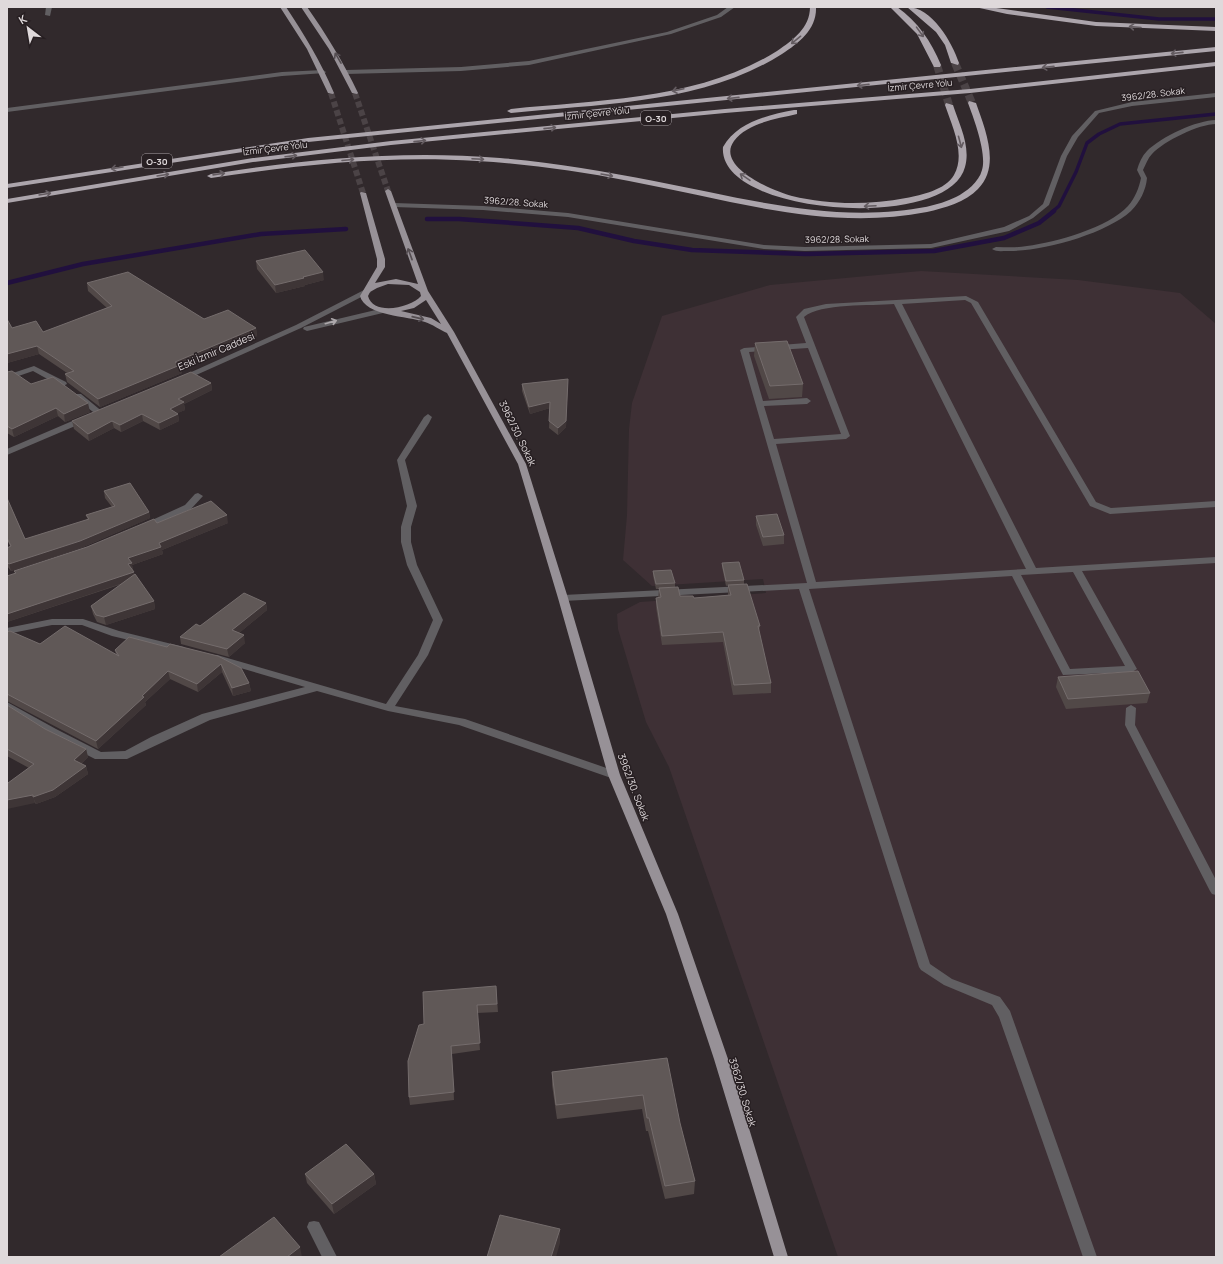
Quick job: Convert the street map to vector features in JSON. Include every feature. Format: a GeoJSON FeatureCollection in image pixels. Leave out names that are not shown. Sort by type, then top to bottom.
{"type":"FeatureCollection","features":[{"type":"Feature","properties":{"kind":"highway"},"geometry":{"type":"LineString","coordinates":[[308,140],[453,117],[661,94],[701,86],[763,63],[785,49],[801,37],[810,24],[814,13],[813,7]]}},
{"type":"Feature","properties":{"kind":"highway"},"geometry":{"type":"LineString","coordinates":[[893,7],[908,17],[920,30],[930,47],[937,66]]}},
{"type":"Feature","properties":{"kind":"highway"},"geometry":{"type":"LineString","coordinates":[[910,7],[925,18],[942,34],[950,46],[955,63]]}},
{"type":"Feature","properties":{"kind":"highway"},"geometry":{"type":"LineString","coordinates":[[978,7],[1096,24],[1148,28],[1216,29]]}},
{"type":"Feature","properties":{"kind":"highway","name":"İzmir Çevre Yolu"},"geometry":{"type":"LineString","coordinates":[[7,186],[212,153],[308,140],[475,122],[670,105],[1216,50]]}},
{"type":"Feature","properties":{"kind":"highway","name":"İzmir Çevre Yolu"},"geometry":{"type":"LineString","coordinates":[[7,201],[253,160],[391,143],[725,111],[970,91],[1216,64]]}},
{"type":"Feature","properties":{"kind":"highway"},"geometry":{"type":"LineString","coordinates":[[949,105],[962,150],[961,168],[951,184],[926,196],[876,206],[824,204],[782,195],[767,189],[746,178],[728,162],[727,147],[735,136],[751,126],[778,115],[808,110],[970,91]]}},
{"type":"Feature","properties":{"kind":"highway"},"geometry":{"type":"LineString","coordinates":[[97,186],[140,186],[262,168],[341,160],[386,157],[456,158],[569,168],[816,214],[850,217],[894,215],[931,208],[960,198],[973,189],[982,180],[986,171],[986,157],[972,103]]}},
{"type":"Feature","properties":{"kind":"main road"},"geometry":{"type":"LineString","coordinates":[[284,7],[306,40],[323,72],[331,93]]}},
{"type":"Feature","properties":{"kind":"main road"},"geometry":{"type":"LineString","coordinates":[[304,7],[327,38],[346,72],[355,93]]}},
{"type":"Feature","properties":{"kind":"main road","name":"3962/30. Sokak"},"geometry":{"type":"LineString","coordinates":[[388,191],[424,291],[450,332],[522,464],[563,598],[614,775],[672,914],[721,1058],[781,1257]]}},
{"type":"Feature","properties":{"kind":"main road"},"geometry":{"type":"LineString","coordinates":[[363,193],[381,259],[381,268],[367,292],[365,300],[368,304],[384,310],[428,320],[450,332]]}},
{"type":"Feature","properties":{"kind":"main road"},"geometry":{"type":"LineString","coordinates":[[367,292],[383,283],[399,282],[414,284],[424,291],[422,300],[412,306],[398,310],[384,310]]}},
{"type":"Feature","properties":{"kind":"street"},"geometry":{"type":"LineString","coordinates":[[48,15],[49,7]]}},
{"type":"Feature","properties":{"kind":"street"},"geometry":{"type":"LineString","coordinates":[[346,72],[434,70],[530,63],[677,31],[706,22],[732,7]]}},
{"type":"Feature","properties":{"kind":"street"},"geometry":{"type":"LineString","coordinates":[[7,110],[282,74],[323,72]]}},
{"type":"Feature","properties":{"kind":"street","name":"3962/28. Sokak"},"geometry":{"type":"LineString","coordinates":[[394,205],[483,208],[568,215],[764,247],[805,249],[931,246],[1006,229],[1031,217],[1046,206],[1064,156],[1074,136],[1096,112],[1132,104],[1216,95]]}},
{"type":"Feature","properties":{"kind":"street"},"geometry":{"type":"LineString","coordinates":[[996,249],[1029,248],[1070,237],[1116,219],[1129,209],[1141,191],[1144,178],[1140,170],[1142,161],[1164,141],[1209,122],[1216,122]]}},
{"type":"Feature","properties":{"kind":"street","name":"Eski İzmir Caddesi"},"geometry":{"type":"LineString","coordinates":[[172,382],[280,336],[367,292]]}},
{"type":"Feature","properties":{"kind":"street"},"geometry":{"type":"LineString","coordinates":[[770,442],[846,436],[800,317],[807,311],[826,306],[966,298],[974,302],[1092,504],[1110,511],[1216,504]]}},
{"type":"Feature","properties":{"kind":"street"},"geometry":{"type":"LineString","coordinates":[[898,302],[1032,571]]}},
{"type":"Feature","properties":{"kind":"street","name":"Eski İzmir Caddesi"},"geometry":{"type":"LineString","coordinates":[[280,336],[336,320],[384,310]]}},
{"type":"Feature","properties":{"kind":"street"},"geometry":{"type":"LineString","coordinates":[[810,345],[744,350],[770,442],[807,585],[925,967],[948,982],[974,991],[996,1001],[1005,1015],[1090,1257]]}},
{"type":"Feature","properties":{"kind":"street"},"geometry":{"type":"LineString","coordinates":[[7,378],[34,368],[104,411],[9,448]]}},
{"type":"Feature","properties":{"kind":"street"},"geometry":{"type":"LineString","coordinates":[[759,404],[807,401]]}},
{"type":"Feature","properties":{"kind":"street"},"geometry":{"type":"LineString","coordinates":[[388,708],[427,648],[434,634],[438,620],[412,565],[406,542],[406,527],[412,506],[401,460],[411,444],[423,430],[428,417]]}},
{"type":"Feature","properties":{"kind":"street"},"geometry":{"type":"LineString","coordinates":[[134,530],[188,507],[198,496]]}},
{"type":"Feature","properties":{"kind":"street"},"geometry":{"type":"LineString","coordinates":[[563,598],[1216,560]]}},
{"type":"Feature","properties":{"kind":"street"},"geometry":{"type":"LineString","coordinates":[[1015,572],[1067,673],[1132,669],[1076,569]]}},
{"type":"Feature","properties":{"kind":"street"},"geometry":{"type":"LineString","coordinates":[[7,631],[52,622],[83,622],[116,634],[192,652]]}},
{"type":"Feature","properties":{"kind":"street"},"geometry":{"type":"LineString","coordinates":[[207,655],[388,708],[461,722],[614,775]]}},
{"type":"Feature","properties":{"kind":"street"},"geometry":{"type":"LineString","coordinates":[[7,705],[52,732],[99,756],[127,755],[155,740],[206,717],[317,688]]}},
{"type":"Feature","properties":{"kind":"street"},"geometry":{"type":"LineString","coordinates":[[1131,708],[1130,726],[1216,891]]}},
{"type":"Feature","properties":{"kind":"street"},"geometry":{"type":"LineString","coordinates":[[314,1227],[330,1257]]}},
{"type":"Feature","properties":{"kind":"shaded area"},"geometry":{"type":"Polygon","coordinates":[[[921,271],[1078,280],[1180,293],[1216,324],[1216,1257],[838,1257],[669,767],[646,722],[618,629],[617,614],[640,602],[766,593],[763,579],[652,586],[623,560],[627,515],[629,429],[632,403],[662,316],[770,285],[921,271]]]}},
{"type":"Feature","properties":{"kind":"building"},"geometry":{"type":"Polygon","coordinates":[[[305,250],[323,272],[275,285],[256,261],[305,250]]]}},
{"type":"Feature","properties":{"kind":"building"},"geometry":{"type":"Polygon","coordinates":[[[128,272],[204,319],[228,310],[256,328],[175,362],[180,365],[98,399],[65,374],[74,371],[37,346],[7,354],[7,319],[12,328],[36,321],[43,332],[112,306],[87,283],[128,272]]]}},
{"type":"Feature","properties":{"kind":"building"},"geometry":{"type":"Polygon","coordinates":[[[787,341],[803,384],[770,386],[755,343],[787,341]]]}},
{"type":"Feature","properties":{"kind":"building"},"geometry":{"type":"Polygon","coordinates":[[[12,371],[31,384],[53,377],[88,403],[64,414],[56,408],[12,429],[7,426],[7,372],[12,371]]]}},
{"type":"Feature","properties":{"kind":"building"},"geometry":{"type":"Polygon","coordinates":[[[191,372],[211,383],[178,399],[184,402],[170,409],[178,414],[159,423],[142,414],[120,425],[112,421],[88,434],[72,421],[191,372]]]}},
{"type":"Feature","properties":{"kind":"building"},"geometry":{"type":"Polygon","coordinates":[[[568,379],[566,421],[558,428],[549,421],[550,402],[529,407],[522,384],[568,379]]]}},
{"type":"Feature","properties":{"kind":"building"},"geometry":{"type":"Polygon","coordinates":[[[130,483],[149,512],[80,541],[9,564],[7,562],[7,548],[11,546],[7,538],[7,498],[25,539],[89,519],[86,515],[115,506],[104,491],[130,483]]]}},
{"type":"Feature","properties":{"kind":"building"},"geometry":{"type":"Polygon","coordinates":[[[211,501],[227,515],[159,543],[161,547],[128,558],[132,563],[128,564],[134,572],[7,614],[7,576],[16,573],[14,571],[87,547],[154,519],[157,523],[211,501]]]}},
{"type":"Feature","properties":{"kind":"building"},"geometry":{"type":"Polygon","coordinates":[[[777,514],[784,535],[763,537],[756,516],[777,514]]]}},
{"type":"Feature","properties":{"kind":"building"},"geometry":{"type":"Polygon","coordinates":[[[739,562],[744,580],[726,581],[722,563],[739,562]]]}},
{"type":"Feature","properties":{"kind":"building"},"geometry":{"type":"Polygon","coordinates":[[[671,570],[675,583],[656,584],[653,571],[671,570]]]}},
{"type":"Feature","properties":{"kind":"building"},"geometry":{"type":"Polygon","coordinates":[[[135,574],[154,601],[104,617],[96,615],[91,606],[135,574]]]}},
{"type":"Feature","properties":{"kind":"building"},"geometry":{"type":"Polygon","coordinates":[[[747,584],[760,626],[758,626],[771,683],[734,685],[723,632],[662,636],[656,598],[661,597],[659,588],[678,587],[680,596],[693,596],[694,598],[731,595],[728,585],[747,584]]]}},
{"type":"Feature","properties":{"kind":"building"},"geometry":{"type":"Polygon","coordinates":[[[244,593],[266,603],[232,630],[244,635],[227,649],[180,637],[196,624],[200,626],[244,593]]]}},
{"type":"Feature","properties":{"kind":"building"},"geometry":{"type":"Polygon","coordinates":[[[65,626],[119,656],[115,650],[129,637],[167,647],[170,644],[218,656],[241,668],[249,683],[232,688],[221,664],[197,684],[168,671],[142,696],[144,697],[96,741],[7,694],[7,632],[10,631],[40,644],[65,626]]]}},
{"type":"Feature","properties":{"kind":"building"},"geometry":{"type":"Polygon","coordinates":[[[1138,671],[1150,693],[1068,699],[1058,677],[1138,671]]]}},
{"type":"Feature","properties":{"kind":"building"},"geometry":{"type":"Polygon","coordinates":[[[7,705],[45,729],[86,749],[74,760],[86,766],[53,790],[33,797],[33,795],[7,800],[7,784],[34,764],[7,749],[7,705]]]}},
{"type":"Feature","properties":{"kind":"building"},"geometry":{"type":"Polygon","coordinates":[[[496,986],[497,1004],[477,1005],[480,1043],[451,1046],[454,1092],[409,1097],[408,1061],[419,1025],[424,1024],[423,992],[496,986]]]}},
{"type":"Feature","properties":{"kind":"building"},"geometry":{"type":"Polygon","coordinates":[[[667,1058],[680,1123],[695,1181],[665,1186],[649,1118],[647,1118],[643,1095],[556,1105],[552,1072],[667,1058]]]}},
{"type":"Feature","properties":{"kind":"building"},"geometry":{"type":"Polygon","coordinates":[[[346,1144],[374,1174],[332,1204],[305,1174],[346,1144]]]}},
{"type":"Feature","properties":{"kind":"building"},"geometry":{"type":"Polygon","coordinates":[[[500,1215],[560,1229],[551,1257],[487,1257],[500,1215]]]}},
{"type":"Feature","properties":{"kind":"building"},"geometry":{"type":"Polygon","coordinates":[[[274,1217],[300,1247],[287,1257],[219,1257],[274,1217]]]}},
{"type":"Feature","properties":{"kind":"waterway"},"geometry":{"type":"LineString","coordinates":[[1047,7],[1159,19],[1216,19]]}},
{"type":"Feature","properties":{"kind":"waterway"},"geometry":{"type":"LineString","coordinates":[[1052,212],[1059,206],[1076,172],[1087,143],[1099,134],[1120,124],[1216,114]]}},
{"type":"Feature","properties":{"kind":"waterway"},"geometry":{"type":"LineString","coordinates":[[427,219],[459,219],[578,228],[634,241],[692,250],[806,254],[934,251],[1004,238],[1039,223],[1054,211]]}},
{"type":"Feature","properties":{"kind":"waterway"},"geometry":{"type":"LineString","coordinates":[[7,283],[83,264],[261,234],[346,229]]}},
{"type":"Feature","properties":{"kind":"tunnel"},"geometry":{"type":"LineString","coordinates":[[955,63],[972,103]]}},
{"type":"Feature","properties":{"kind":"tunnel"},"geometry":{"type":"LineString","coordinates":[[937,65],[949,105]]}},
{"type":"Feature","properties":{"kind":"tunnel"},"geometry":{"type":"LineString","coordinates":[[331,93],[363,193]]}},
{"type":"Feature","properties":{"kind":"tunnel"},"geometry":{"type":"LineString","coordinates":[[355,93],[388,191]]}}]}
